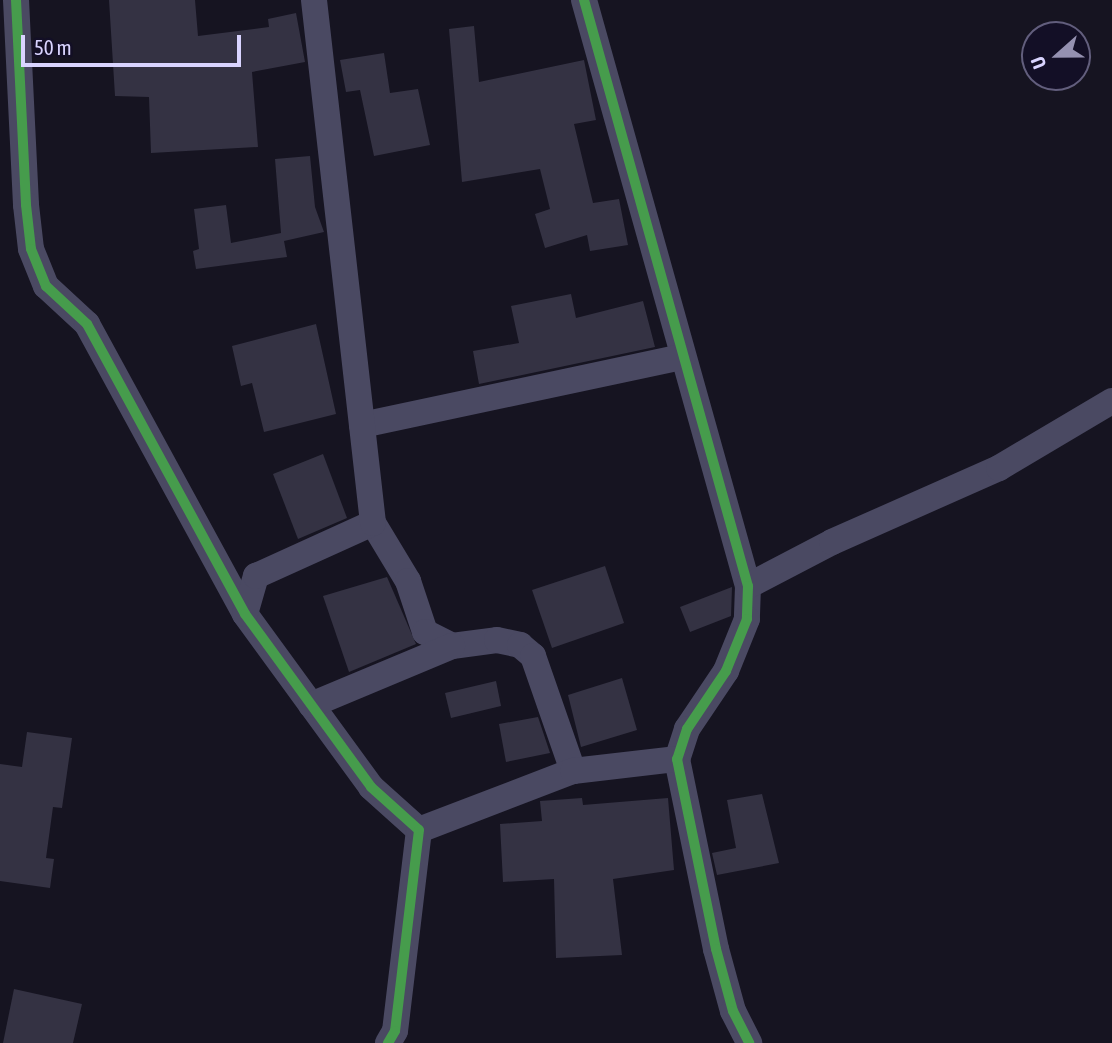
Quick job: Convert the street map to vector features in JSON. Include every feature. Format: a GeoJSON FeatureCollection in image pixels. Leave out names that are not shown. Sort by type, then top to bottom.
{"type":"FeatureCollection","features":[{"type":"Feature","properties":{"kind":"street"},"geometry":{"type":"LineString","coordinates":[[16,0],[19,119],[31,249],[46,286],[87,324],[245,614],[371,787],[419,830]]}},
{"type":"Feature","properties":{"kind":"street"},"geometry":{"type":"LineString","coordinates":[[314,0],[373,523],[408,581],[425,632],[452,646]]}},
{"type":"Feature","properties":{"kind":"street"},"geometry":{"type":"LineString","coordinates":[[584,0],[748,586],[747,619],[734,650],[687,729],[677,759],[716,949],[733,1011],[749,1043]]}},
{"type":"Feature","properties":{"kind":"street"},"geometry":{"type":"LineString","coordinates":[[362,425],[683,356]]}},
{"type":"Feature","properties":{"kind":"street"},"geometry":{"type":"LineString","coordinates":[[748,586],[999,468],[1112,401]]}},
{"type":"Feature","properties":{"kind":"street"},"geometry":{"type":"LineString","coordinates":[[245,614],[256,576],[373,523]]}},
{"type":"Feature","properties":{"kind":"street"},"geometry":{"type":"LineString","coordinates":[[311,705],[452,646],[497,640],[520,645],[533,656],[573,771]]}},
{"type":"Feature","properties":{"kind":"street"},"geometry":{"type":"LineString","coordinates":[[419,830],[573,771],[677,759]]}},
{"type":"Feature","properties":{"kind":"street"},"geometry":{"type":"LineString","coordinates":[[388,1043],[395,1031],[419,830]]}},
{"type":"Feature","properties":{"kind":"building"},"geometry":{"type":"Polygon","coordinates":[[[109,0],[195,0],[198,36],[269,27],[268,19],[296,13],[305,62],[252,72],[258,147],[151,153],[149,97],[115,96],[109,0]]]}},
{"type":"Feature","properties":{"kind":"building"},"geometry":{"type":"Polygon","coordinates":[[[474,26],[479,82],[584,60],[596,120],[574,124],[593,203],[619,199],[628,245],[590,251],[587,235],[545,248],[535,214],[550,209],[540,169],[462,182],[449,29],[474,26]]]}},
{"type":"Feature","properties":{"kind":"building"},"geometry":{"type":"Polygon","coordinates":[[[384,53],[390,93],[418,89],[430,145],[374,156],[360,90],[346,92],[340,60],[384,53]]]}},
{"type":"Feature","properties":{"kind":"building"},"geometry":{"type":"Polygon","coordinates":[[[310,156],[315,207],[324,232],[284,241],[287,257],[196,269],[193,251],[199,249],[194,209],[226,205],[231,243],[281,233],[275,159],[310,156]]]}},
{"type":"Feature","properties":{"kind":"building"},"geometry":{"type":"Polygon","coordinates":[[[571,294],[576,318],[643,301],[655,347],[479,384],[473,351],[519,343],[511,306],[571,294]]]}},
{"type":"Feature","properties":{"kind":"building"},"geometry":{"type":"Polygon","coordinates":[[[316,324],[336,414],[264,432],[252,383],[241,386],[232,346],[316,324]]]}},
{"type":"Feature","properties":{"kind":"building"},"geometry":{"type":"Polygon","coordinates":[[[323,454],[347,518],[298,539],[273,474],[323,454]]]}},
{"type":"Feature","properties":{"kind":"building"},"geometry":{"type":"Polygon","coordinates":[[[605,566],[624,623],[552,648],[532,590],[605,566]]]}},
{"type":"Feature","properties":{"kind":"building"},"geometry":{"type":"Polygon","coordinates":[[[387,577],[416,644],[349,672],[323,596],[387,577]]]}},
{"type":"Feature","properties":{"kind":"building"},"geometry":{"type":"Polygon","coordinates":[[[732,587],[731,616],[690,632],[680,607],[732,587]]]}},
{"type":"Feature","properties":{"kind":"building"},"geometry":{"type":"Polygon","coordinates":[[[622,678],[637,730],[581,747],[568,695],[622,678]]]}},
{"type":"Feature","properties":{"kind":"building"},"geometry":{"type":"Polygon","coordinates":[[[496,681],[501,706],[451,718],[445,693],[496,681]]]}},
{"type":"Feature","properties":{"kind":"building"},"geometry":{"type":"Polygon","coordinates":[[[538,717],[550,753],[506,762],[499,724],[538,717]]]}},
{"type":"Feature","properties":{"kind":"building"},"geometry":{"type":"Polygon","coordinates":[[[27,732],[72,738],[62,808],[53,807],[46,858],[54,859],[50,888],[0,881],[0,764],[22,767],[27,732]]]}},
{"type":"Feature","properties":{"kind":"building"},"geometry":{"type":"Polygon","coordinates":[[[762,794],[779,863],[717,875],[712,853],[736,848],[727,800],[762,794]]]}},
{"type":"Feature","properties":{"kind":"building"},"geometry":{"type":"Polygon","coordinates":[[[582,798],[583,805],[668,798],[674,870],[613,879],[622,955],[556,958],[554,879],[503,882],[500,824],[542,821],[540,801],[582,798]]]}},
{"type":"Feature","properties":{"kind":"building"},"geometry":{"type":"Polygon","coordinates":[[[14,989],[82,1004],[73,1043],[3,1043],[14,989]]]}},
{"type":"Feature","properties":{"kind":"cycle path"},"geometry":{"type":"LineString","coordinates":[[16,0],[26,205],[31,249],[46,286],[87,324],[245,614],[371,787],[419,830],[395,1031],[388,1043]]}},
{"type":"Feature","properties":{"kind":"cycle path"},"geometry":{"type":"LineString","coordinates":[[584,0],[748,586],[747,619],[726,671],[687,729],[677,759],[716,949],[733,1011],[749,1043]]}}]}
